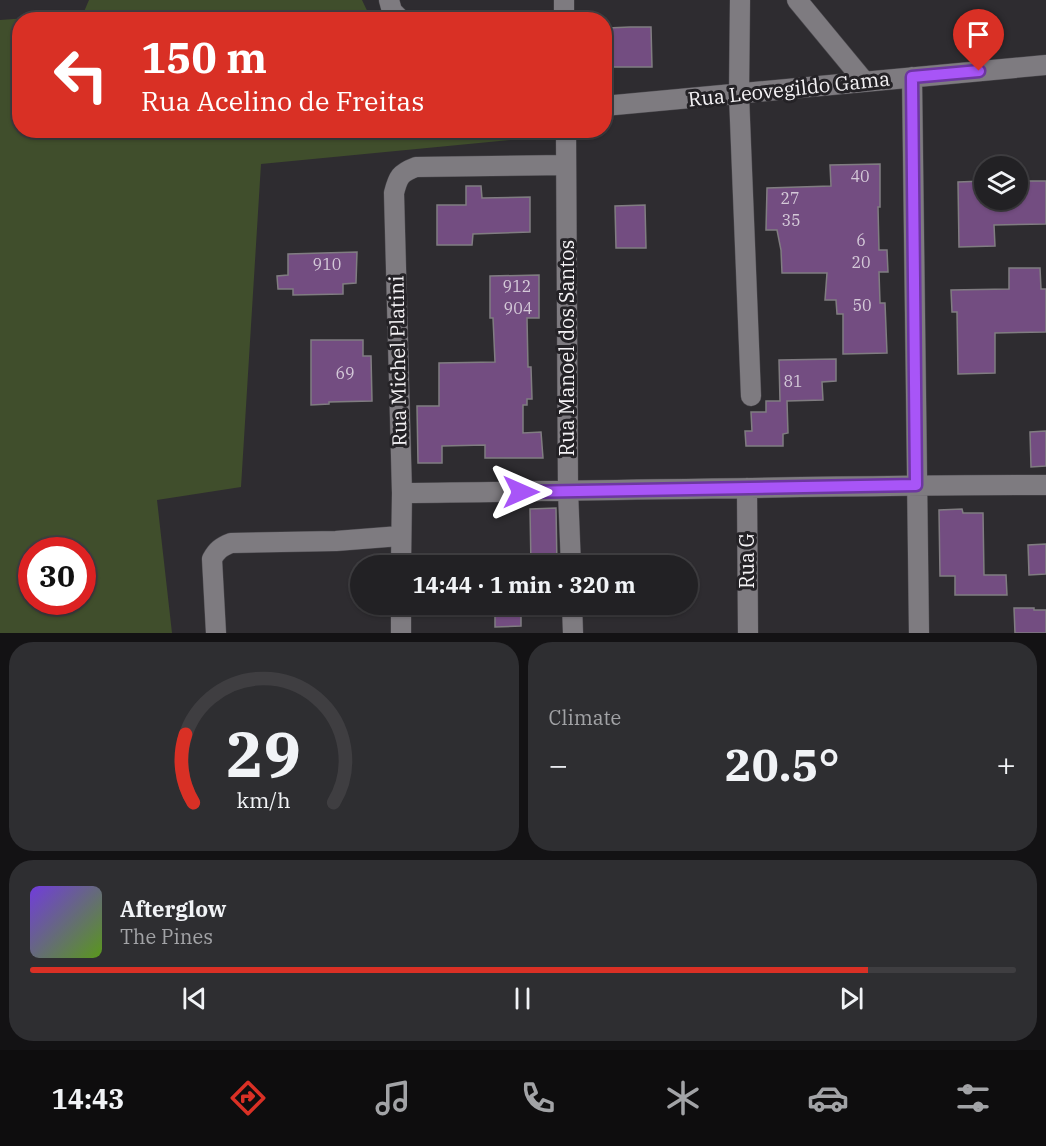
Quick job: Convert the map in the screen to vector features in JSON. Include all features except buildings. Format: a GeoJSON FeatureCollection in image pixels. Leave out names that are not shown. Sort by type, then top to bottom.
{"type":"FeatureCollection","features":[{"type":"Feature","properties":{"kind":"street"},"geometry":{"type":"LineString","coordinates":[[740,0],[739,95],[751,396]]}},
{"type":"Feature","properties":{"kind":"street"},"geometry":{"type":"LineString","coordinates":[[797,0],[864,81]]}},
{"type":"Feature","properties":{"kind":"street","name":"Rua Leovegildo Gama"},"geometry":{"type":"LineString","coordinates":[[612,105],[1046,65]]}},
{"type":"Feature","properties":{"kind":"street"},"geometry":{"type":"LineString","coordinates":[[912,77],[919,633]]}},
{"type":"Feature","properties":{"kind":"street","name":"Rua Manoel dos Santos"},"geometry":{"type":"LineString","coordinates":[[566,138],[568,491],[571,555]]}},
{"type":"Feature","properties":{"kind":"street","name":"Rua Michel Platini"},"geometry":{"type":"LineString","coordinates":[[400,555],[402,493],[394,193],[397,179],[404,171],[416,166],[566,165]]}},
{"type":"Feature","properties":{"kind":"street"},"geometry":{"type":"LineString","coordinates":[[402,493],[1046,485]]}},
{"type":"Feature","properties":{"kind":"street","name":"Rua G"},"geometry":{"type":"LineString","coordinates":[[747,489],[748,633]]}},
{"type":"Feature","properties":{"kind":"street"},"geometry":{"type":"LineString","coordinates":[[216,633],[212,559],[217,550],[223,546],[231,543],[336,541],[400,536]]}},
{"type":"Feature","properties":{"kind":"street"},"geometry":{"type":"LineString","coordinates":[[401,615],[401,633]]}},
{"type":"Feature","properties":{"kind":"street"},"geometry":{"type":"LineString","coordinates":[[572,615],[573,633]]}},
{"type":"Feature","properties":{"kind":"green space"},"geometry":{"type":"Polygon","coordinates":[[[89,0],[362,0],[368,12],[84,12],[89,0]]]}},
{"type":"Feature","properties":{"kind":"green space"},"geometry":{"type":"Polygon","coordinates":[[[12,19],[12,138],[530,138],[261,164],[241,487],[157,500],[172,633],[0,633],[0,20],[12,19]]]}},
{"type":"Feature","properties":{"kind":"route"},"geometry":{"type":"LineString","coordinates":[[521,492],[916,485],[912,77],[979,71]]}}]}
